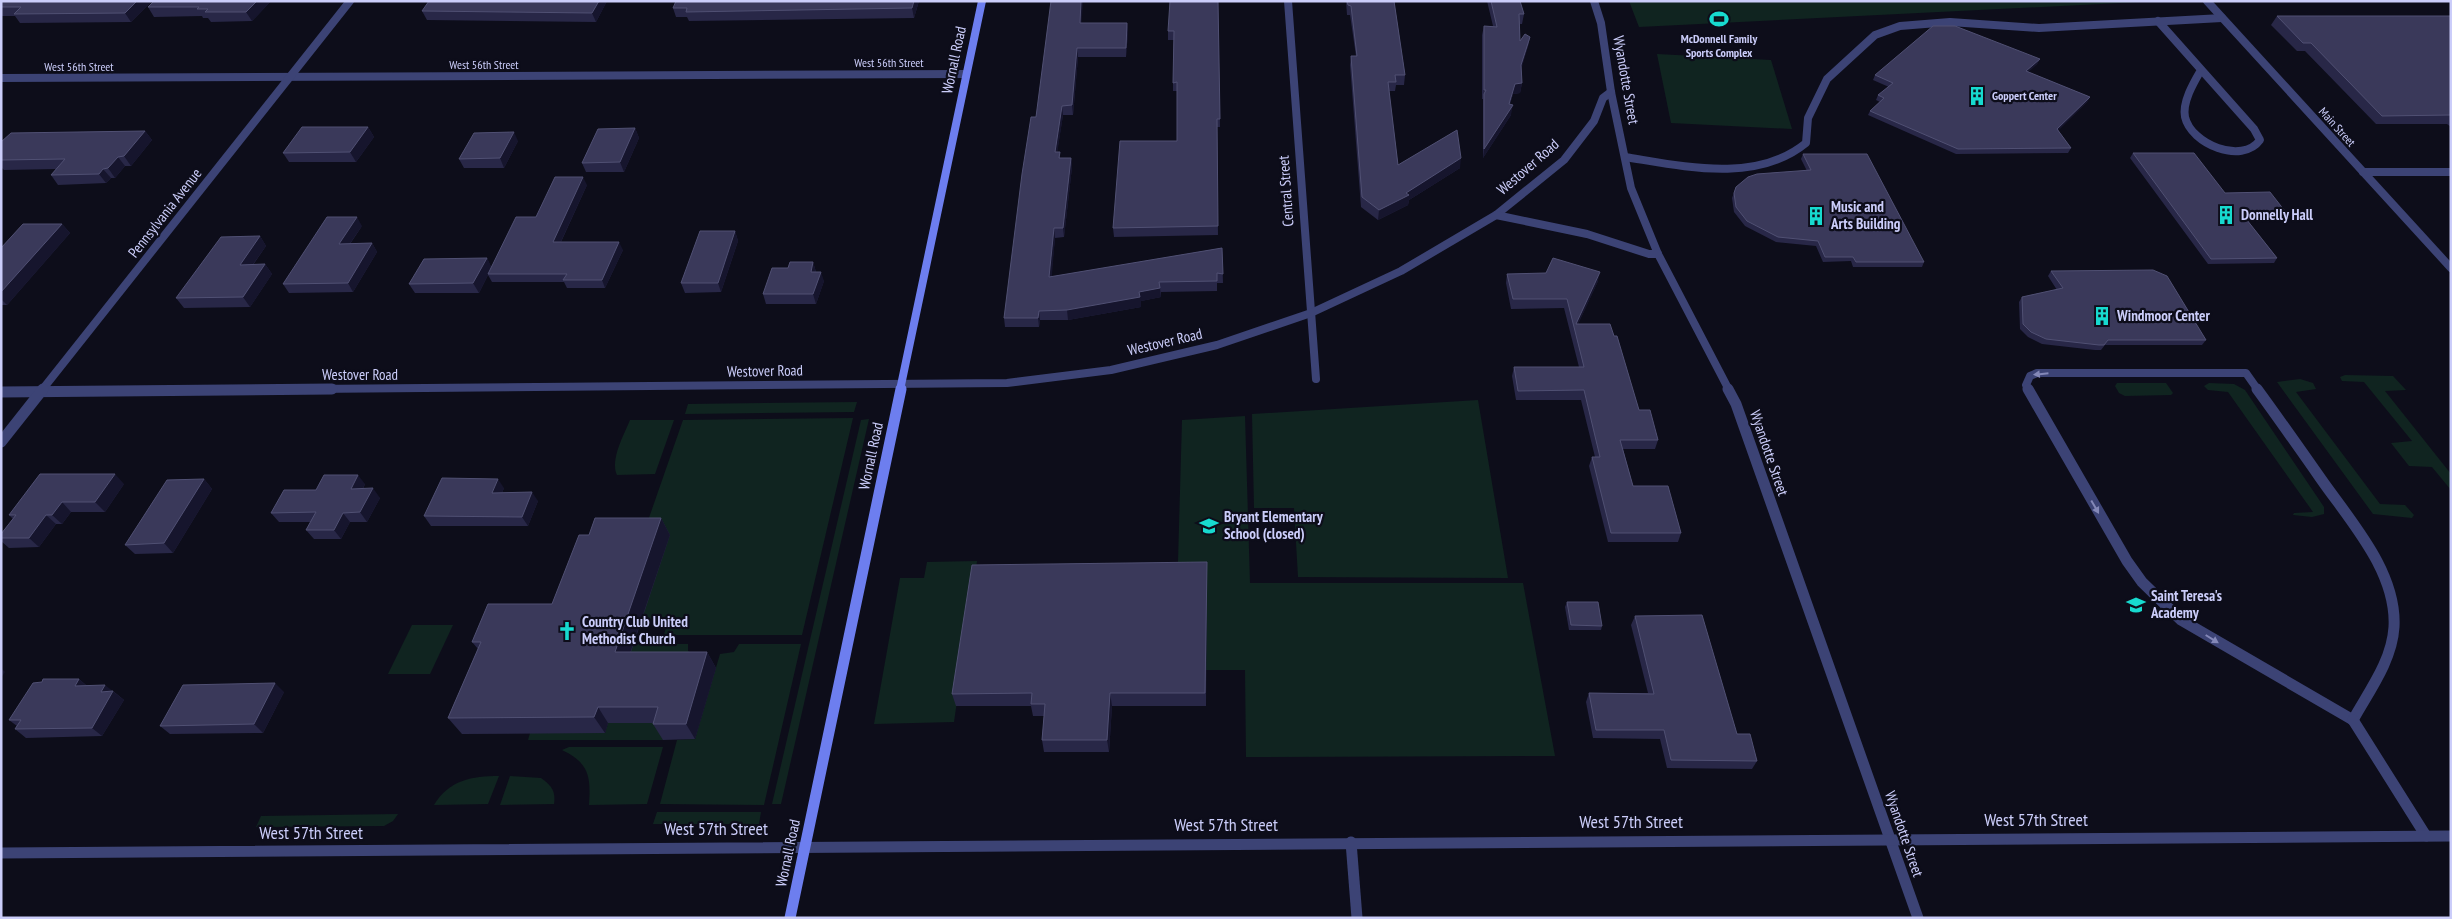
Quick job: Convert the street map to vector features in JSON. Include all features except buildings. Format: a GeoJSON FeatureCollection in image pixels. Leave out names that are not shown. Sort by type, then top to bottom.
{"type":"FeatureCollection","features":[{"type":"Feature","properties":{"kind":"main road","name":"Wornall Road"},"geometry":{"type":"LineString","coordinates":[[790,918],[982,1]]}},
{"type":"Feature","properties":{"kind":"street","name":"Pennsylvania Avenue"},"geometry":{"type":"LineString","coordinates":[[1,442],[350,1]]}},
{"type":"Feature","properties":{"kind":"street","name":"Central Street"},"geometry":{"type":"LineString","coordinates":[[1288,1],[1316,379]]}},
{"type":"Feature","properties":{"kind":"street","name":"Wyandotte Street"},"geometry":{"type":"LineString","coordinates":[[1594,1],[1601,23],[1611,92],[1631,188],[1658,254],[1736,404],[1918,918]]}},
{"type":"Feature","properties":{"kind":"street","name":"Main Street"},"geometry":{"type":"LineString","coordinates":[[2207,1],[2451,268]]}},
{"type":"Feature","properties":{"kind":"street"},"geometry":{"type":"LineString","coordinates":[[1625,157],[1726,170],[1770,162],[1794,152],[1808,139],[1808,118],[1826,79],[1875,35],[1900,26],[1950,22],[2038,28],[2222,18]]}},
{"type":"Feature","properties":{"kind":"street"},"geometry":{"type":"LineString","coordinates":[[2158,22],[2254,129],[2260,140],[2252,148],[2237,150],[2215,147],[2202,141],[2190,130],[2184,115],[2193,83],[2201,70]]}},
{"type":"Feature","properties":{"kind":"street","name":"West 56th Street"},"geometry":{"type":"LineString","coordinates":[[1,78],[966,74]]}},
{"type":"Feature","properties":{"kind":"street","name":"Westover Road"},"geometry":{"type":"LineString","coordinates":[[1,392],[1007,383],[1110,370],[1217,345],[1311,313],[1401,271],[1496,215],[1564,160],[1594,121],[1603,98],[1611,92]]}},
{"type":"Feature","properties":{"kind":"street"},"geometry":{"type":"LineString","coordinates":[[2363,172],[2451,172]]}},
{"type":"Feature","properties":{"kind":"street","name":"Westover Road"},"geometry":{"type":"LineString","coordinates":[[1496,215],[1587,234],[1649,254],[1658,254]]}},
{"type":"Feature","properties":{"kind":"street"},"geometry":{"type":"LineString","coordinates":[[2353,720],[2386,662],[2394,630],[2394,608],[2390,592],[2378,565],[2356,529],[2246,373],[2037,373],[2030,376],[2026,385],[2126,561],[2142,582],[2182,620],[2353,720],[2426,836]]}},
{"type":"Feature","properties":{"kind":"street","name":"West 57th Street"},"geometry":{"type":"LineString","coordinates":[[1,853],[1890,838],[2451,836]]}},
{"type":"Feature","properties":{"kind":"street"},"geometry":{"type":"LineString","coordinates":[[1352,842],[1357,918]]}},
{"type":"Feature","properties":{"kind":"green space","name":"McDonnell Family Sports Complex"},"geometry":{"type":"Polygon","coordinates":[[[1629,1],[2160,1],[1639,27],[1629,1]]]}},
{"type":"Feature","properties":{"kind":"green space"},"geometry":{"type":"Polygon","coordinates":[[[1657,54],[1771,60],[1792,129],[1671,123],[1657,54]]]}},
{"type":"Feature","properties":{"kind":"green space"},"geometry":{"type":"Polygon","coordinates":[[[2345,375],[2393,376],[2406,390],[2385,391],[2451,474],[2451,490],[2432,467],[2409,466],[2391,443],[2412,441],[2364,382],[2342,381],[2340,377],[2345,375]]]}},
{"type":"Feature","properties":{"kind":"green space"},"geometry":{"type":"Polygon","coordinates":[[[2300,379],[2313,383],[2316,389],[2296,392],[2380,504],[2405,505],[2414,515],[2412,518],[2373,514],[2277,382],[2300,379]]]}},
{"type":"Feature","properties":{"kind":"green space"},"geometry":{"type":"Polygon","coordinates":[[[2117,383],[2166,383],[2173,393],[2171,395],[2125,396],[2119,393],[2115,386],[2117,383]]]}},
{"type":"Feature","properties":{"kind":"green space"},"geometry":{"type":"Polygon","coordinates":[[[2209,383],[2234,384],[2245,390],[2324,507],[2324,514],[2312,517],[2293,515],[2294,513],[2313,512],[2228,392],[2208,390],[2204,386],[2209,383]]]}},
{"type":"Feature","properties":{"kind":"green space"},"geometry":{"type":"Polygon","coordinates":[[[1478,400],[1508,578],[1298,577],[1294,508],[1254,508],[1252,414],[1478,400]]]}},
{"type":"Feature","properties":{"kind":"green space"},"geometry":{"type":"Polygon","coordinates":[[[857,402],[854,412],[685,414],[688,404],[857,402]]]}},
{"type":"Feature","properties":{"kind":"green space"},"geometry":{"type":"Polygon","coordinates":[[[1245,416],[1250,583],[1523,583],[1555,756],[1246,757],[1245,670],[1206,670],[1207,562],[1178,562],[1182,420],[1245,416]]]}},
{"type":"Feature","properties":{"kind":"green space"},"geometry":{"type":"Polygon","coordinates":[[[853,418],[802,635],[664,635],[667,623],[640,623],[643,535],[683,420],[853,418]]]}},
{"type":"Feature","properties":{"kind":"green space"},"geometry":{"type":"Polygon","coordinates":[[[869,419],[781,804],[772,804],[861,420],[869,419]]]}},
{"type":"Feature","properties":{"kind":"green space"},"geometry":{"type":"Polygon","coordinates":[[[630,420],[674,420],[655,474],[617,475],[615,469],[616,455],[630,420]]]}},
{"type":"Feature","properties":{"kind":"green space"},"geometry":{"type":"Polygon","coordinates":[[[977,561],[954,722],[874,724],[900,578],[924,578],[927,562],[977,561]]]}},
{"type":"Feature","properties":{"kind":"green space"},"geometry":{"type":"Polygon","coordinates":[[[412,625],[453,625],[430,674],[388,674],[412,625]]]}},
{"type":"Feature","properties":{"kind":"green space"},"geometry":{"type":"Polygon","coordinates":[[[633,644],[688,644],[688,651],[691,653],[625,668],[633,644]]]}},
{"type":"Feature","properties":{"kind":"green space"},"geometry":{"type":"Polygon","coordinates":[[[739,644],[801,644],[764,805],[660,804],[677,740],[695,739],[720,654],[734,652],[739,644]]]}},
{"type":"Feature","properties":{"kind":"green space"},"geometry":{"type":"Polygon","coordinates":[[[608,723],[668,723],[663,740],[528,740],[530,733],[605,733],[608,723]]]}},
{"type":"Feature","properties":{"kind":"green space"},"geometry":{"type":"Polygon","coordinates":[[[569,747],[663,747],[647,804],[589,805],[589,786],[586,771],[578,760],[562,750],[569,747]]]}},
{"type":"Feature","properties":{"kind":"green space"},"geometry":{"type":"Polygon","coordinates":[[[499,776],[488,804],[434,805],[447,790],[462,781],[480,777],[499,776]]]}},
{"type":"Feature","properties":{"kind":"green space"},"geometry":{"type":"Polygon","coordinates":[[[510,776],[541,778],[552,789],[554,804],[500,805],[510,776]]]}},
{"type":"Feature","properties":{"kind":"green space"},"geometry":{"type":"Polygon","coordinates":[[[657,812],[761,812],[759,824],[653,824],[657,812]]]}},
{"type":"Feature","properties":{"kind":"green space"},"geometry":{"type":"Polygon","coordinates":[[[398,814],[393,821],[384,826],[256,827],[261,816],[398,814]]]}},
{"type":"Feature","properties":{"kind":"place","name":"McDonnell Family Sports Complex"},"geometry":{"type":"Point","coordinates":[1719,19]}},
{"type":"Feature","properties":{"kind":"place","name":"Goppert Center"},"geometry":{"type":"Point","coordinates":[1977,96]}},
{"type":"Feature","properties":{"kind":"place","name":"Donnelly Hall"},"geometry":{"type":"Point","coordinates":[2226,215]}},
{"type":"Feature","properties":{"kind":"place","name":"Music and Arts Building"},"geometry":{"type":"Point","coordinates":[1816,216]}},
{"type":"Feature","properties":{"kind":"place","name":"Windmoor Center"},"geometry":{"type":"Point","coordinates":[2102,316]}},
{"type":"Feature","properties":{"kind":"place","name":"Bryant Elementary School (closed)"},"geometry":{"type":"Point","coordinates":[1209,526]}},
{"type":"Feature","properties":{"kind":"place","name":"Saint Teresa's Academy"},"geometry":{"type":"Point","coordinates":[2136,605]}},
{"type":"Feature","properties":{"kind":"place","name":"Country Club United Methodist Church"},"geometry":{"type":"Point","coordinates":[567,631]}}]}
